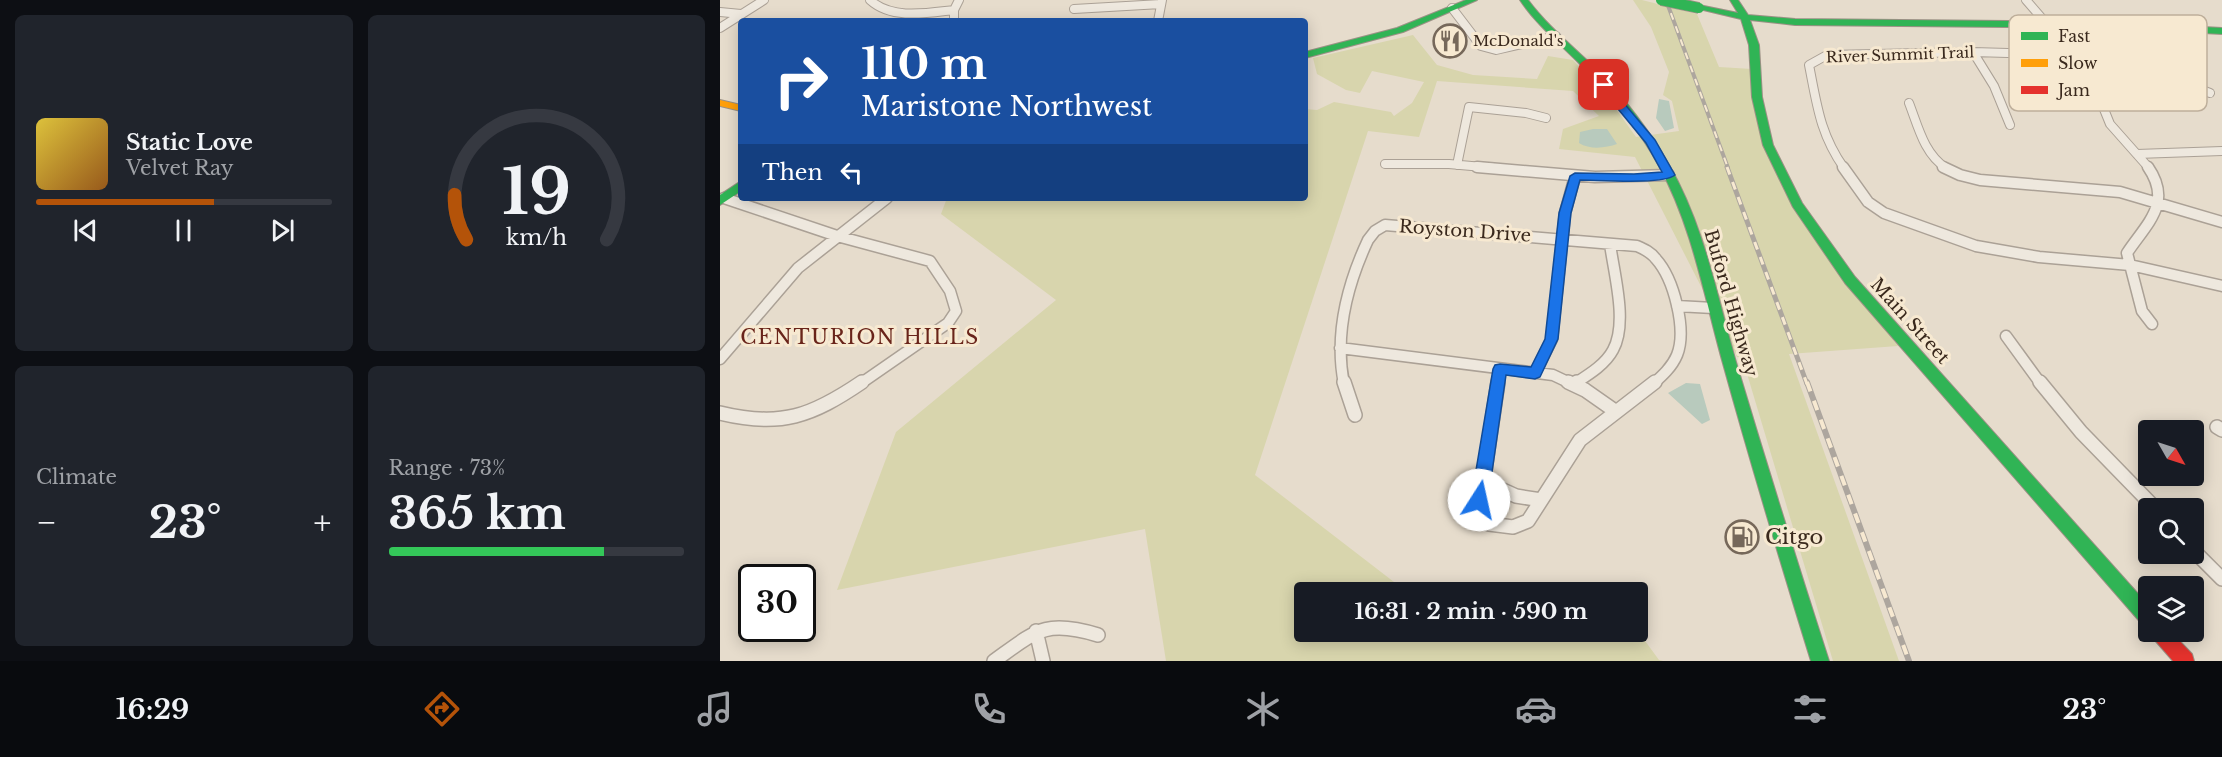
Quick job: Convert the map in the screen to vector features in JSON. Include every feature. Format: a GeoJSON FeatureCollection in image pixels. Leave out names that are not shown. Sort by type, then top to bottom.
{"type":"FeatureCollection","features":[{"type":"Feature","properties":{"kind":"street"},"geometry":{"type":"LineString","coordinates":[[720,28],[764,0]]}},
{"type":"Feature","properties":{"kind":"street"},"geometry":{"type":"LineString","coordinates":[[870,0],[882,9],[900,13],[920,14],[954,10]]}},
{"type":"Feature","properties":{"kind":"street"},"geometry":{"type":"LineString","coordinates":[[954,18],[954,10],[959,0]]}},
{"type":"Feature","properties":{"kind":"street"},"geometry":{"type":"LineString","coordinates":[[1308,54],[1400,30],[1473,0]]}},
{"type":"Feature","properties":{"kind":"street"},"geometry":{"type":"LineString","coordinates":[[1661,0],[1745,17],[1795,22],[2009,25]]}},
{"type":"Feature","properties":{"kind":"street","name":"Main Street"},"geometry":{"type":"LineString","coordinates":[[1734,0],[1745,17],[1754,45],[1757,97],[1768,145],[1797,204],[1822,242],[1850,280],[2138,607]]}},
{"type":"Feature","properties":{"kind":"street"},"geometry":{"type":"LineString","coordinates":[[2026,0],[2039,15]]}},
{"type":"Feature","properties":{"kind":"street"},"geometry":{"type":"LineString","coordinates":[[1074,9],[1162,2],[1159,18]]}},
{"type":"Feature","properties":{"kind":"street","name":"Buford Highway"},"geometry":{"type":"LineString","coordinates":[[1522,2],[1623,105],[1651,142],[1669,175],[1691,229],[1776,525],[1820,661]]}},
{"type":"Feature","properties":{"kind":"street"},"geometry":{"type":"LineString","coordinates":[[1452,8],[1481,46],[1496,50],[1556,36]]}},
{"type":"Feature","properties":{"kind":"street"},"geometry":{"type":"LineString","coordinates":[[720,12],[741,14]]}},
{"type":"Feature","properties":{"kind":"street"},"geometry":{"type":"LineString","coordinates":[[2207,30],[2222,31]]}},
{"type":"Feature","properties":{"kind":"street"},"geometry":{"type":"LineString","coordinates":[[1973,52],[1994,86],[2010,125]]}},
{"type":"Feature","properties":{"kind":"street","name":"River Summit Trail"},"geometry":{"type":"LineString","coordinates":[[2009,53],[1827,55],[1816,59],[1809,65],[1819,118],[1830,147],[1868,201],[1884,213],[1976,246],[2039,257],[2130,264],[2222,286]]}},
{"type":"Feature","properties":{"kind":"street"},"geometry":{"type":"LineString","coordinates":[[720,103],[738,107]]}},
{"type":"Feature","properties":{"kind":"street"},"geometry":{"type":"LineString","coordinates":[[1909,103],[1933,158],[1955,173],[1986,180],[2080,186],[2121,192],[2222,222]]}},
{"type":"Feature","properties":{"kind":"street"},"geometry":{"type":"LineString","coordinates":[[1457,165],[1469,107],[1526,112],[1546,118]]}},
{"type":"Feature","properties":{"kind":"street"},"geometry":{"type":"LineString","coordinates":[[2104,111],[2108,122],[2125,144],[2153,172],[2159,191],[2158,202],[2150,220],[2127,253],[2142,310],[2152,324]]}},
{"type":"Feature","properties":{"kind":"street"},"geometry":{"type":"LineString","coordinates":[[2137,154],[2222,151]]}},
{"type":"Feature","properties":{"kind":"street"},"geometry":{"type":"LineString","coordinates":[[1385,164],[1457,165],[1575,176],[1634,178],[1669,175]]}},
{"type":"Feature","properties":{"kind":"street"},"geometry":{"type":"LineString","coordinates":[[1535,373],[1552,339],[1561,239],[1575,176]]}},
{"type":"Feature","properties":{"kind":"street"},"geometry":{"type":"LineString","coordinates":[[722,199],[738,187]]}},
{"type":"Feature","properties":{"kind":"street"},"geometry":{"type":"LineString","coordinates":[[720,413],[735,418],[766,420],[787,418],[814,411],[830,404],[948,323],[956,311],[955,301],[949,289],[930,261],[837,236],[722,199]]}},
{"type":"Feature","properties":{"kind":"street"},"geometry":{"type":"LineString","coordinates":[[720,358],[798,268],[883,201]]}},
{"type":"Feature","properties":{"kind":"street","name":"Royston Drive"},"geometry":{"type":"LineString","coordinates":[[1355,414],[1347,402],[1340,348],[1340,328],[1367,241],[1381,226],[1418,227],[1637,246],[1660,261],[1677,306],[1682,336],[1674,364],[1654,383],[1582,438],[1528,521],[1513,527],[1490,524],[1479,510],[1500,369]]}},
{"type":"Feature","properties":{"kind":"street"},"geometry":{"type":"LineString","coordinates":[[1574,384],[1595,370],[1613,351],[1618,338],[1619,321],[1610,244]]}},
{"type":"Feature","properties":{"kind":"street"},"geometry":{"type":"LineString","coordinates":[[1677,306],[1713,308]]}},
{"type":"Feature","properties":{"kind":"street"},"geometry":{"type":"LineString","coordinates":[[2006,336],[2047,392],[2081,432],[2145,498]]}},
{"type":"Feature","properties":{"kind":"street"},"geometry":{"type":"LineString","coordinates":[[1340,348],[1553,375],[1574,384],[1615,411]]}},
{"type":"Feature","properties":{"kind":"street"},"geometry":{"type":"LineString","coordinates":[[1483,481],[1516,496],[1541,501]]}},
{"type":"Feature","properties":{"kind":"street"},"geometry":{"type":"LineString","coordinates":[[2204,561],[2222,579]]}},
{"type":"Feature","properties":{"kind":"street"},"geometry":{"type":"LineString","coordinates":[[994,661],[1036,631],[1071,627],[1098,635]]}},
{"type":"Feature","properties":{"kind":"street"},"geometry":{"type":"LineString","coordinates":[[1036,631],[1043,661]]}},
{"type":"Feature","properties":{"kind":"street"},"geometry":{"type":"LineString","coordinates":[[2168,642],[2185,661]]}},
{"type":"Feature","properties":{"kind":"shaded area"},"geometry":{"type":"Polygon","coordinates":[[[1633,0],[1642,0],[1697,14],[1719,67],[1752,69],[1769,154],[1842,273],[1898,346],[1789,354],[1899,661],[1833,661],[1742,357],[1737,357],[1635,157],[1559,149],[1563,129],[1599,116],[1573,91],[1437,81],[1419,137],[1368,131],[1255,475],[1394,582],[1294,582],[1294,642],[1646,642],[1659,660],[1663,661],[1166,661],[1145,529],[837,590],[896,432],[1056,300],[941,214],[946,201],[1308,201],[1308,109],[1317,110],[1334,102],[1391,112],[1394,116],[1412,103],[1424,82],[1372,71],[1360,93],[1346,90],[1317,74],[1313,58],[1413,35],[1437,65],[1473,75],[1537,79],[1548,56],[1573,60],[1608,98],[1636,137],[1679,131],[1672,101],[1663,95],[1669,72],[1651,27],[1633,0]]]}},
{"type":"Feature","properties":{"kind":"shaded area"},"geometry":{"type":"Polygon","coordinates":[[[1659,99],[1669,101],[1674,128],[1665,131],[1656,118],[1659,99]]]}},
{"type":"Feature","properties":{"kind":"shaded area"},"geometry":{"type":"Polygon","coordinates":[[[1607,129],[1617,144],[1598,148],[1579,143],[1580,132],[1607,129]]]}},
{"type":"Feature","properties":{"kind":"shaded area"},"geometry":{"type":"Polygon","coordinates":[[[1686,383],[1700,384],[1710,420],[1702,424],[1668,393],[1686,383]]]}},
{"type":"Feature","properties":{"kind":"railway"},"geometry":{"type":"LineString","coordinates":[[1666,0],[1728,168]]}},
{"type":"Feature","properties":{"kind":"railway"},"geometry":{"type":"LineString","coordinates":[[1727,167],[1807,384]]}},
{"type":"Feature","properties":{"kind":"railway"},"geometry":{"type":"LineString","coordinates":[[1807,382],[1909,661]]}},
{"type":"Feature","properties":{"kind":"traffic: fast"},"geometry":{"type":"LineString","coordinates":[[1308,54],[1400,30],[1473,0]]}},
{"type":"Feature","properties":{"kind":"traffic: fast"},"geometry":{"type":"LineString","coordinates":[[1524,0],[1535,15],[1626,108],[1651,143],[1678,194],[1698,249],[1751,436],[1820,661]]}},
{"type":"Feature","properties":{"kind":"traffic: fast"},"geometry":{"type":"LineString","coordinates":[[1661,0],[1699,8]]}},
{"type":"Feature","properties":{"kind":"traffic: fast"},"geometry":{"type":"LineString","coordinates":[[1734,0],[1745,17],[1754,45],[1757,97],[1768,145],[1797,204],[1850,280],[2138,607]]}},
{"type":"Feature","properties":{"kind":"traffic: fast"},"geometry":{"type":"LineString","coordinates":[[1699,8],[1745,17],[1795,22],[2009,24]]}},
{"type":"Feature","properties":{"kind":"traffic: fast"},"geometry":{"type":"LineString","coordinates":[[2207,30],[2222,31]]}},
{"type":"Feature","properties":{"kind":"traffic: fast"},"geometry":{"type":"LineString","coordinates":[[720,201],[738,187]]}},
{"type":"Feature","properties":{"kind":"traffic: slow"},"geometry":{"type":"LineString","coordinates":[[720,103],[738,107]]}},
{"type":"Feature","properties":{"kind":"traffic: jam"},"geometry":{"type":"LineString","coordinates":[[2168,642],[2185,661]]}},
{"type":"Feature","properties":{"kind":"place","name":"McDonald's"},"geometry":{"type":"Point","coordinates":[1450,41]}},
{"type":"Feature","properties":{"kind":"place","name":"Citgo"},"geometry":{"type":"Point","coordinates":[1742,537]}},
{"type":"Feature","properties":{"kind":"district","name":"CENTURION HILLS"},"geometry":{"type":"Point","coordinates":[860,337]}},
{"type":"Feature","properties":{"kind":"route"},"geometry":{"type":"LineString","coordinates":[[1479,500],[1500,369],[1535,373],[1552,339],[1561,239],[1575,176],[1634,178],[1669,175],[1651,142],[1636,121],[1604,85]]}}]}
